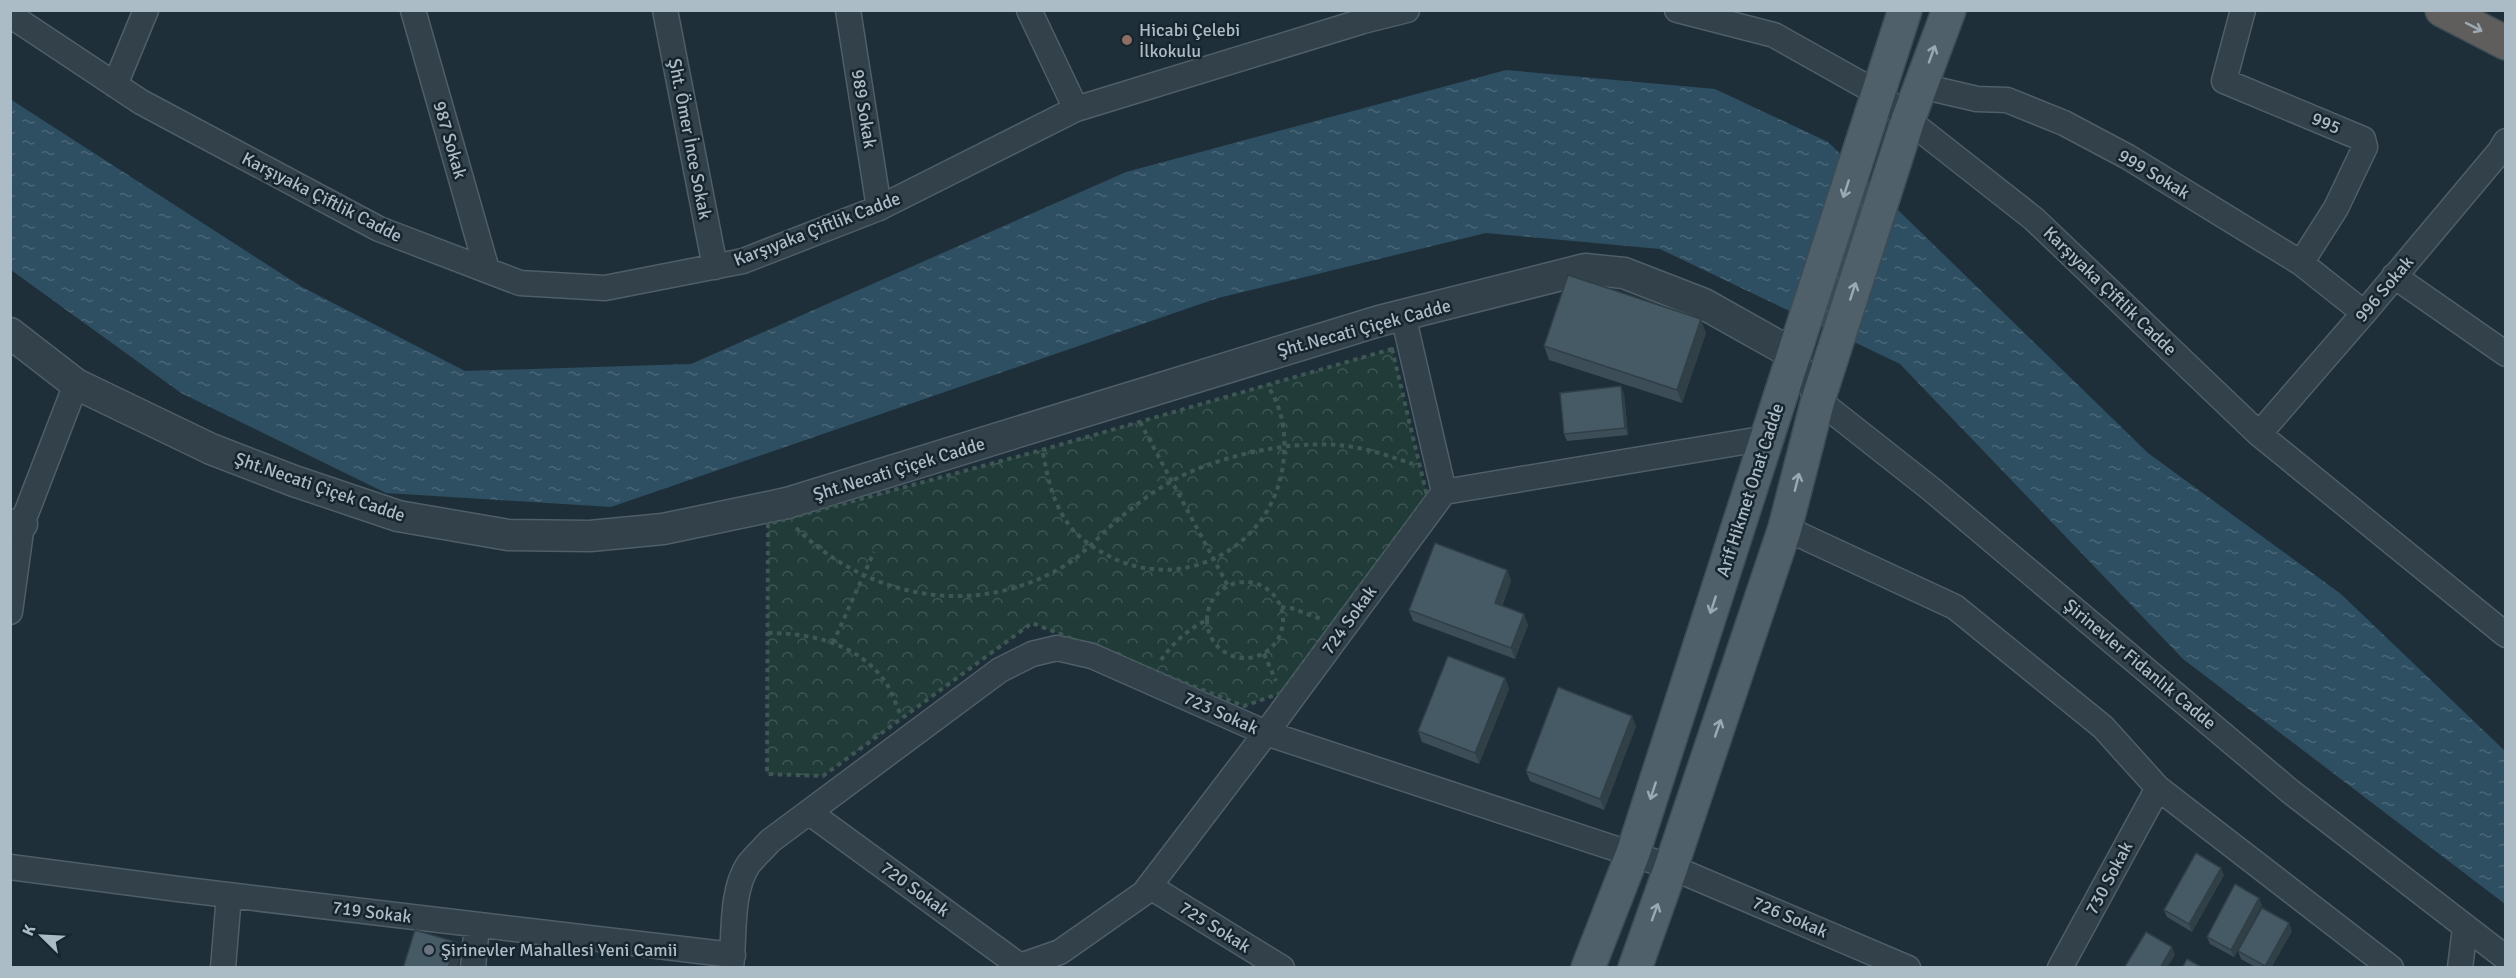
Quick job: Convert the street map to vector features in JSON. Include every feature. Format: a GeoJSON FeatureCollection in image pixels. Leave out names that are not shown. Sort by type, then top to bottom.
{"type":"FeatureCollection","features":[{"type":"Feature","properties":{"kind":"highway"},"geometry":{"type":"LineString","coordinates":[[2442,10],[2505,44]]}},
{"type":"Feature","properties":{"kind":"main road","name":"Arif Hikmet Onat Cadde"},"geometry":{"type":"LineString","coordinates":[[1588,968],[1633,853],[1905,10]]}},
{"type":"Feature","properties":{"kind":"main road","name":"Arif Hikmet Onat Cadde"},"geometry":{"type":"LineString","coordinates":[[1635,968],[1785,528],[1818,400],[1835,346],[1904,134],[1949,10]]}},
{"type":"Feature","properties":{"kind":"street"},"geometry":{"type":"LineString","coordinates":[[115,85],[146,10]]}},
{"type":"Feature","properties":{"kind":"street","name":"987 Sokak"},"geometry":{"type":"LineString","coordinates":[[413,10],[487,270]]}},
{"type":"Feature","properties":{"kind":"street","name":"Şht. Ömer İnce Sokak"},"geometry":{"type":"LineString","coordinates":[[665,10],[715,267]]}},
{"type":"Feature","properties":{"kind":"street","name":"989 Sokak"},"geometry":{"type":"LineString","coordinates":[[848,10],[879,208]]}},
{"type":"Feature","properties":{"kind":"street"},"geometry":{"type":"LineString","coordinates":[[1029,10],[1076,110]]}},
{"type":"Feature","properties":{"kind":"street","name":"Karşıyaka Çiftlik Cadde"},"geometry":{"type":"LineString","coordinates":[[10,15],[141,102],[379,229],[520,283],[605,288],[743,261],[879,208],[1076,110],[1360,16],[1407,10]]}},
{"type":"Feature","properties":{"kind":"street","name":"Karşıyaka Çiftlik Cadde"},"geometry":{"type":"LineString","coordinates":[[1677,10],[1774,34],[1879,94],[1904,134],[2034,219],[2259,435],[2505,635]]}},
{"type":"Feature","properties":{"kind":"street","name":"995"},"geometry":{"type":"LineString","coordinates":[[2243,10],[2224,81],[2363,139],[2366,147],[2336,208],[2301,263]]}},
{"type":"Feature","properties":{"kind":"street","name":"999 Sokak"},"geometry":{"type":"LineString","coordinates":[[1921,86],[1977,99],[2007,100],[2064,123],[2128,157],[2301,263],[2364,313]]}},
{"type":"Feature","properties":{"kind":"street","name":"996 Sokak"},"geometry":{"type":"LineString","coordinates":[[2259,435],[2500,151],[2505,141]]}},
{"type":"Feature","properties":{"kind":"street","name":"Şht.Necati Çiçek Cadde"},"geometry":{"type":"LineString","coordinates":[[10,333],[76,384],[211,449],[294,482],[398,516],[508,535],[590,537],[663,529],[787,503],[1403,315],[1585,269],[1624,273],[1797,341]]}},
{"type":"Feature","properties":{"kind":"street"},"geometry":{"type":"LineString","coordinates":[[2394,276],[2505,354]]}},
{"type":"Feature","properties":{"kind":"street"},"geometry":{"type":"LineString","coordinates":[[1403,315],[1444,492],[1767,438]]}},
{"type":"Feature","properties":{"kind":"street","name":"Şirinevler Fidanlık Cadde"},"geometry":{"type":"LineString","coordinates":[[1797,341],[1818,400],[1931,489],[2291,792],[2505,958]]}},
{"type":"Feature","properties":{"kind":"street"},"geometry":{"type":"LineString","coordinates":[[10,612],[16,524],[76,384]]}},
{"type":"Feature","properties":{"kind":"street","name":"724 Sokak"},"geometry":{"type":"LineString","coordinates":[[1019,967],[1060,952],[1144,892],[1266,733],[1444,492]]}},
{"type":"Feature","properties":{"kind":"street"},"geometry":{"type":"LineString","coordinates":[[1785,528],[1955,607],[2103,727],[2158,788],[2391,968]]}},
{"type":"Feature","properties":{"kind":"street","name":"723 Sokak"},"geometry":{"type":"LineString","coordinates":[[732,961],[732,924],[740,886],[747,866],[770,841],[810,813],[907,727],[1000,670],[1032,654],[1057,648],[1092,656],[1151,676],[1266,733],[1671,867]]}},
{"type":"Feature","properties":{"kind":"street","name":"730 Sokak"},"geometry":{"type":"LineString","coordinates":[[2060,968],[2158,788]]}},
{"type":"Feature","properties":{"kind":"street","name":"720 Sokak"},"geometry":{"type":"LineString","coordinates":[[810,813],[1019,967]]}},
{"type":"Feature","properties":{"kind":"street","name":"719 Sokak"},"geometry":{"type":"LineString","coordinates":[[10,867],[477,925],[732,961]]}},
{"type":"Feature","properties":{"kind":"street","name":"726 Sokak"},"geometry":{"type":"LineString","coordinates":[[1671,867],[1908,968]]}},
{"type":"Feature","properties":{"kind":"street","name":"725 Sokak"},"geometry":{"type":"LineString","coordinates":[[1149,886],[1281,968]]}},
{"type":"Feature","properties":{"kind":"street"},"geometry":{"type":"LineString","coordinates":[[223,968],[229,895]]}},
{"type":"Feature","properties":{"kind":"street"},"geometry":{"type":"LineString","coordinates":[[473,968],[477,925]]}},
{"type":"Feature","properties":{"kind":"street"},"geometry":{"type":"LineString","coordinates":[[2460,968],[2465,927]]}},
{"type":"Feature","properties":{"kind":"path"},"geometry":{"type":"LineString","coordinates":[[1392,349],[1427,496],[1281,693],[1244,706],[1151,676],[1032,623],[907,727],[823,776],[767,774],[768,524],[1139,422],[1392,349]]}},
{"type":"Feature","properties":{"kind":"path"},"geometry":{"type":"LineString","coordinates":[[1042,450],[1050,490],[1070,526],[1099,552],[1135,567],[1173,570],[1213,560],[1245,540],[1269,510],[1283,474],[1286,435],[1275,398],[1267,385]]}},
{"type":"Feature","properties":{"kind":"path"},"geometry":{"type":"LineString","coordinates":[[1139,422],[1228,586]]}},
{"type":"Feature","properties":{"kind":"path"},"geometry":{"type":"LineString","coordinates":[[787,519],[814,546],[842,565],[864,575],[915,592],[946,597],[979,596],[1008,590],[1046,577],[1071,561],[1116,522],[1172,481],[1234,457],[1285,448],[1338,445],[1366,450],[1419,466]]}},
{"type":"Feature","properties":{"kind":"path"},"geometry":{"type":"LineString","coordinates":[[833,643],[874,552]]}},
{"type":"Feature","properties":{"kind":"path"},"geometry":{"type":"LineString","coordinates":[[1245,581],[1257,584],[1268,589],[1277,598],[1281,608],[1283,621],[1281,634],[1264,654],[1251,658],[1238,658],[1225,653],[1212,639],[1207,620],[1208,608],[1214,597],[1228,586],[1245,581]]}},
{"type":"Feature","properties":{"kind":"path"},"geometry":{"type":"LineString","coordinates":[[1281,608],[1291,608],[1322,619],[1330,626]]}},
{"type":"Feature","properties":{"kind":"path"},"geometry":{"type":"LineString","coordinates":[[1151,676],[1170,648],[1195,626],[1207,620]]}},
{"type":"Feature","properties":{"kind":"path"},"geometry":{"type":"LineString","coordinates":[[768,633],[817,636],[854,652],[884,680],[907,727]]}},
{"type":"Feature","properties":{"kind":"path"},"geometry":{"type":"LineString","coordinates":[[1264,654],[1281,693]]}},
{"type":"Feature","properties":{"kind":"green space"},"geometry":{"type":"Polygon","coordinates":[[[1392,349],[1427,496],[1281,693],[1244,706],[1032,623],[823,776],[767,774],[768,524],[1042,450],[1392,349]]]}},
{"type":"Feature","properties":{"kind":"water"},"geometry":{"type":"Polygon","coordinates":[[[1506,70],[1715,89],[1828,142],[2148,453],[2341,594],[2505,751],[2505,904],[2183,659],[1900,364],[1660,249],[1486,233],[1218,298],[611,507],[386,493],[181,393],[11,270],[10,99],[302,287],[465,371],[691,364],[1126,172],[1506,70]]]}},
{"type":"Feature","properties":{"kind":"building"},"geometry":{"type":"Polygon","coordinates":[[[1568,275],[1701,319],[1677,390],[1544,346],[1568,275]]]}},
{"type":"Feature","properties":{"kind":"building"},"geometry":{"type":"Polygon","coordinates":[[[1621,386],[1625,428],[1564,434],[1560,393],[1621,386]]]}},
{"type":"Feature","properties":{"kind":"building"},"geometry":{"type":"Polygon","coordinates":[[[1435,543],[1507,570],[1495,603],[1524,614],[1511,648],[1409,610],[1435,543]]]}},
{"type":"Feature","properties":{"kind":"building"},"geometry":{"type":"Polygon","coordinates":[[[1448,656],[1505,678],[1475,753],[1418,731],[1448,656]]]}},
{"type":"Feature","properties":{"kind":"building"},"geometry":{"type":"Polygon","coordinates":[[[1558,687],[1632,716],[1600,799],[1526,771],[1558,687]]]}},
{"type":"Feature","properties":{"kind":"building"},"geometry":{"type":"Polygon","coordinates":[[[2196,853],[2221,868],[2189,924],[2164,910],[2196,853]]]}},
{"type":"Feature","properties":{"kind":"building"},"geometry":{"type":"Polygon","coordinates":[[[2235,884],[2259,898],[2231,950],[2207,937],[2235,884]]]}},
{"type":"Feature","properties":{"kind":"building"},"geometry":{"type":"Polygon","coordinates":[[[2262,908],[2289,923],[2265,966],[2238,951],[2262,908]]]}},
{"type":"Feature","properties":{"kind":"building"},"geometry":{"type":"Polygon","coordinates":[[[415,930],[456,942],[448,968],[403,968],[415,930]]]}},
{"type":"Feature","properties":{"kind":"building"},"geometry":{"type":"Polygon","coordinates":[[[2146,932],[2172,947],[2160,968],[2124,968],[2146,932]]]}},
{"type":"Feature","properties":{"kind":"building"},"geometry":{"type":"Polygon","coordinates":[[[2187,959],[2203,968],[2182,968],[2187,959]]]}},
{"type":"Feature","properties":{"kind":"place","name":"Hicabi Çelebi İlkokulu"},"geometry":{"type":"Point","coordinates":[1127,40]}},
{"type":"Feature","properties":{"kind":"place","name":"Şirinevler Mahallesi Yeni Camii"},"geometry":{"type":"Point","coordinates":[429,950]}}]}
